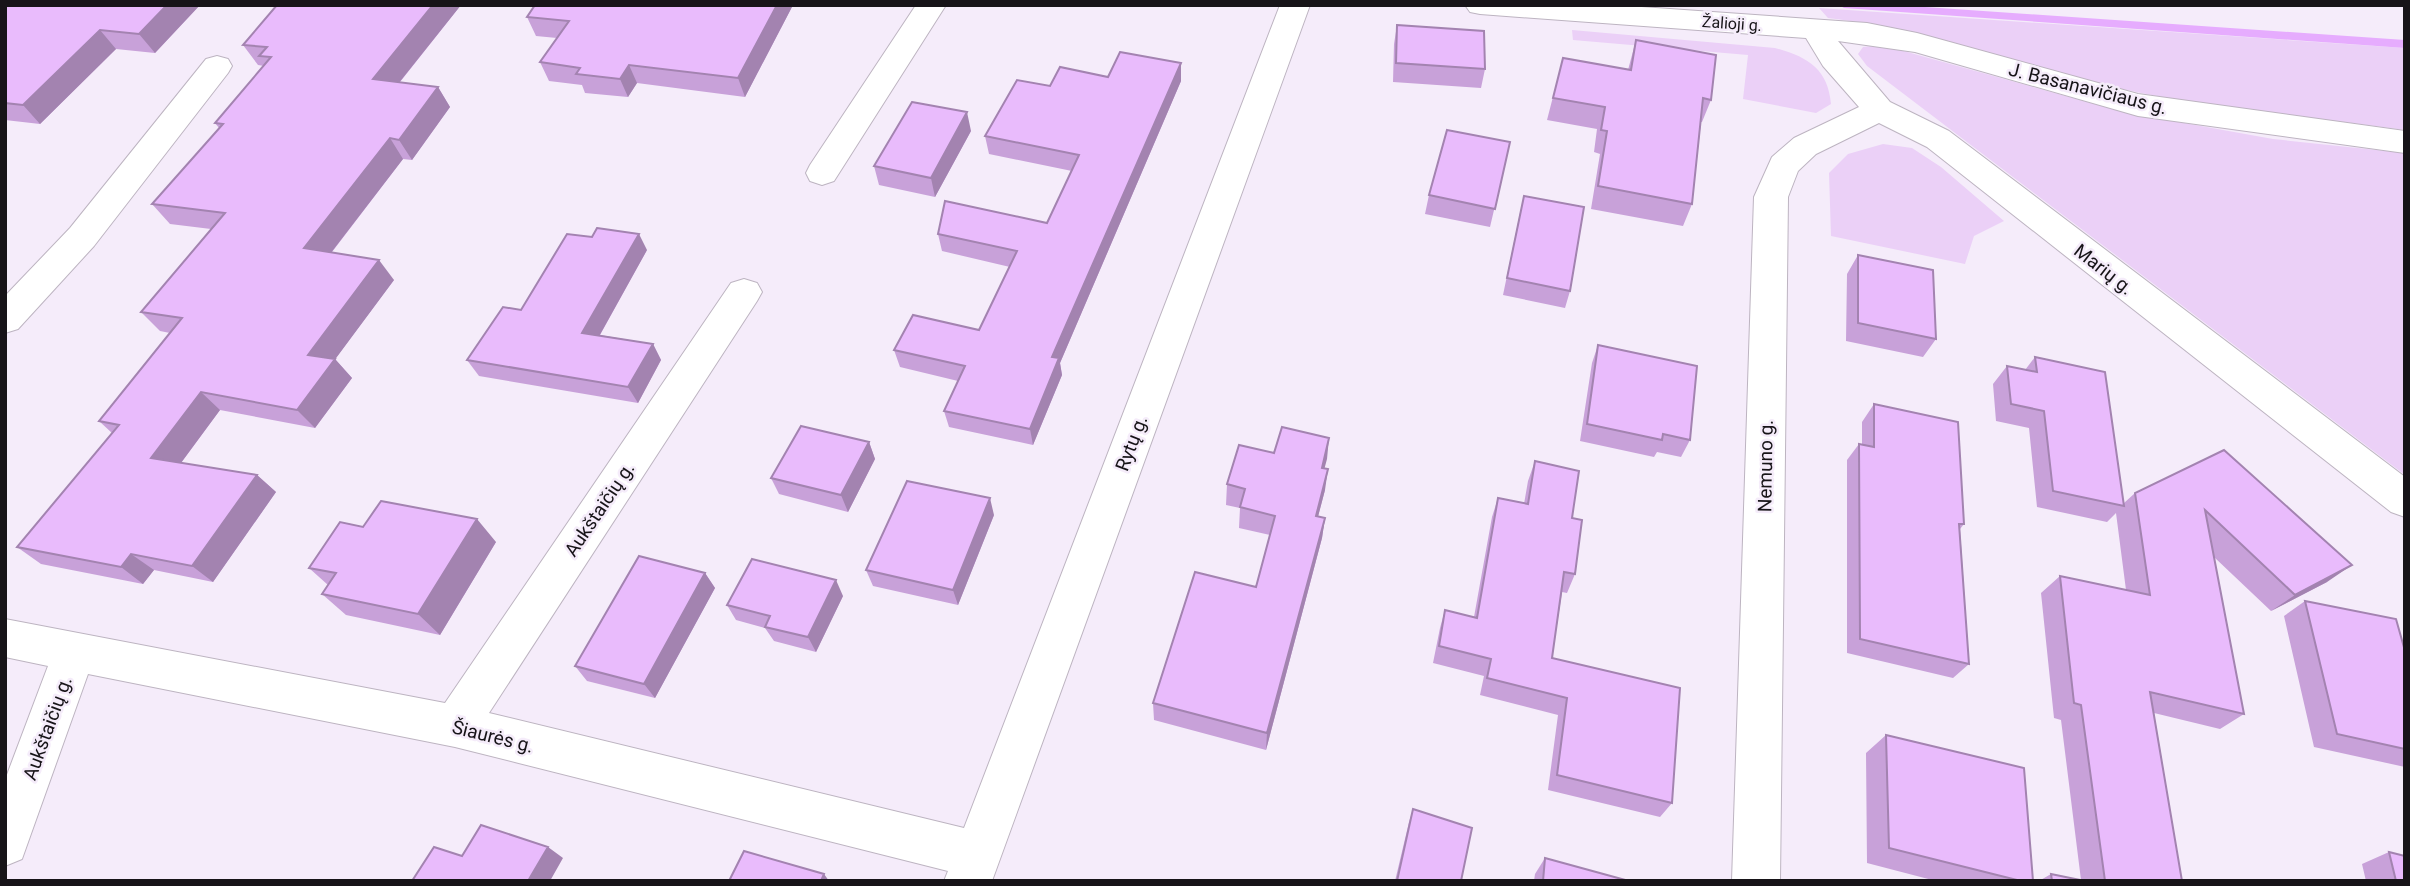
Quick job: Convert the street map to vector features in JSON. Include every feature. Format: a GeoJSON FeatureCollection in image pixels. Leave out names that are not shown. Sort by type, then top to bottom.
{"type":"FeatureCollection","features":[{"type":"Feature","properties":{"kind":"street"},"geometry":{"type":"LineString","coordinates":[[822,173],[931,5]]}},
{"type":"Feature","properties":{"kind":"street","name":"Rytų g."},"geometry":{"type":"LineString","coordinates":[[972,868],[1295,5]]}},
{"type":"Feature","properties":{"kind":"street","name":"Žalioji g."},"geometry":{"type":"LineString","coordinates":[[1480,5],[1816,29]]}},
{"type":"Feature","properties":{"kind":"street","name":"Marių g."},"geometry":{"type":"LineString","coordinates":[[1816,29],[1834,59],[1879,110],[1938,139],[2405,500]]}},
{"type":"Feature","properties":{"kind":"street","name":"J. Basanavičiaus g."},"geometry":{"type":"LineString","coordinates":[[1816,29],[1867,33],[1917,43],[2137,105],[2405,142]]}},
{"type":"Feature","properties":{"kind":"street"},"geometry":{"type":"LineString","coordinates":[[5,319],[82,237],[217,66]]}},
{"type":"Feature","properties":{"kind":"street","name":"Nemuno g."},"geometry":{"type":"LineString","coordinates":[[1756,881],[1770,197],[1783,165],[1805,146],[1879,110]]}},
{"type":"Feature","properties":{"kind":"street","name":"Aukštaičių g."},"geometry":{"type":"LineString","coordinates":[[454,726],[744,292]]}},
{"type":"Feature","properties":{"kind":"street","name":"Šiaurės g."},"geometry":{"type":"LineString","coordinates":[[5,638],[454,726],[972,868]]}},
{"type":"Feature","properties":{"kind":"street","name":"Aukštaičių g."},"geometry":{"type":"LineString","coordinates":[[5,843],[75,651]]}},
{"type":"Feature","properties":{"kind":"shaded area"},"geometry":{"type":"Polygon","coordinates":[[[1819,8],[2405,48],[2405,130],[2210,105],[2133,91],[1897,30],[1828,18],[1819,8]]]}},
{"type":"Feature","properties":{"kind":"shaded area"},"geometry":{"type":"Polygon","coordinates":[[[1572,30],[1775,48],[1806,60],[1821,73],[1831,104],[1816,113],[1743,99],[1748,55],[1573,40],[1572,30]]]}},
{"type":"Feature","properties":{"kind":"shaded area"},"geometry":{"type":"Polygon","coordinates":[[[1882,45],[2123,112],[2273,139],[2405,153],[2405,475],[1867,66],[1858,54],[1863,47],[1882,45]]]}},
{"type":"Feature","properties":{"kind":"shaded area"},"geometry":{"type":"Polygon","coordinates":[[[1883,144],[1912,148],[1941,167],[2004,221],[1974,236],[1965,264],[1831,236],[1829,173],[1848,154],[1883,144]]]}},
{"type":"Feature","properties":{"kind":"building"},"geometry":{"type":"Polygon","coordinates":[[[5,5],[167,5],[139,34],[100,30],[23,105],[5,103],[5,5]]]}},
{"type":"Feature","properties":{"kind":"building"},"geometry":{"type":"Polygon","coordinates":[[[277,5],[433,5],[373,79],[438,87],[399,140],[390,138],[304,248],[379,260],[308,355],[335,359],[297,410],[201,392],[151,458],[257,475],[192,566],[131,554],[121,567],[17,547],[119,425],[99,421],[182,318],[141,312],[225,213],[152,204],[223,124],[215,123],[271,57],[259,56],[267,47],[243,45],[277,5]]]}},
{"type":"Feature","properties":{"kind":"building"},"geometry":{"type":"Polygon","coordinates":[[[535,5],[777,5],[738,78],[629,65],[620,79],[576,74],[580,68],[540,62],[569,21],[527,17],[535,5]]]}},
{"type":"Feature","properties":{"kind":"building"},"geometry":{"type":"Polygon","coordinates":[[[1397,25],[1484,31],[1485,69],[1396,63],[1397,25]]]}},
{"type":"Feature","properties":{"kind":"building"},"geometry":{"type":"Polygon","coordinates":[[[1636,40],[1716,55],[1711,100],[1703,98],[1692,204],[1598,186],[1607,131],[1601,130],[1605,107],[1553,98],[1563,58],[1631,70],[1636,40]]]}},
{"type":"Feature","properties":{"kind":"building"},"geometry":{"type":"Polygon","coordinates":[[[1120,52],[1181,63],[1052,357],[1059,358],[1030,429],[944,411],[965,366],[894,350],[913,315],[979,330],[1017,251],[938,234],[945,201],[1047,223],[1079,155],[985,136],[1017,80],[1050,86],[1060,67],[1108,77],[1120,52]]]}},
{"type":"Feature","properties":{"kind":"building"},"geometry":{"type":"Polygon","coordinates":[[[912,102],[967,112],[931,178],[874,166],[912,102]]]}},
{"type":"Feature","properties":{"kind":"building"},"geometry":{"type":"Polygon","coordinates":[[[1447,130],[1510,142],[1495,209],[1429,195],[1447,130]]]}},
{"type":"Feature","properties":{"kind":"building"},"geometry":{"type":"Polygon","coordinates":[[[1524,196],[1584,207],[1570,291],[1507,278],[1524,196]]]}},
{"type":"Feature","properties":{"kind":"building"},"geometry":{"type":"Polygon","coordinates":[[[597,228],[639,234],[582,333],[653,344],[628,387],[467,360],[503,307],[521,310],[567,234],[592,237],[597,228]]]}},
{"type":"Feature","properties":{"kind":"building"},"geometry":{"type":"Polygon","coordinates":[[[1858,255],[1933,270],[1936,339],[1858,323],[1858,255]]]}},
{"type":"Feature","properties":{"kind":"building"},"geometry":{"type":"Polygon","coordinates":[[[1598,345],[1697,366],[1690,440],[1663,434],[1662,440],[1587,424],[1598,345]]]}},
{"type":"Feature","properties":{"kind":"building"},"geometry":{"type":"Polygon","coordinates":[[[2035,357],[2105,372],[2124,506],[2053,491],[2044,411],[2011,404],[2007,366],[2037,372],[2035,357]]]}},
{"type":"Feature","properties":{"kind":"building"},"geometry":{"type":"Polygon","coordinates":[[[1874,404],[1958,422],[1964,524],[1959,524],[1969,664],[1860,639],[1859,444],[1874,447],[1874,404]]]}},
{"type":"Feature","properties":{"kind":"building"},"geometry":{"type":"Polygon","coordinates":[[[801,426],[869,442],[841,495],[771,478],[801,426]]]}},
{"type":"Feature","properties":{"kind":"building"},"geometry":{"type":"Polygon","coordinates":[[[1282,427],[1329,438],[1322,468],[1328,469],[1316,516],[1325,518],[1267,733],[1153,703],[1195,572],[1256,587],[1275,516],[1240,507],[1245,489],[1227,484],[1239,445],[1274,453],[1282,427]]]}},
{"type":"Feature","properties":{"kind":"building"},"geometry":{"type":"Polygon","coordinates":[[[2224,450],[2352,565],[2295,595],[2205,510],[2244,714],[2150,692],[2182,881],[2105,881],[2081,705],[2074,703],[2060,576],[2150,595],[2135,493],[2224,450]]]}},
{"type":"Feature","properties":{"kind":"building"},"geometry":{"type":"Polygon","coordinates":[[[1535,461],[1579,471],[1572,518],[1582,520],[1575,574],[1564,572],[1552,658],[1680,688],[1672,803],[1557,775],[1567,698],[1487,678],[1491,659],[1439,646],[1445,610],[1477,618],[1498,498],[1528,504],[1535,461]]]}},
{"type":"Feature","properties":{"kind":"building"},"geometry":{"type":"Polygon","coordinates":[[[907,481],[990,498],[953,590],[866,570],[907,481]]]}},
{"type":"Feature","properties":{"kind":"building"},"geometry":{"type":"Polygon","coordinates":[[[381,501],[477,519],[418,614],[322,594],[336,573],[309,568],[340,522],[363,527],[381,501]]]}},
{"type":"Feature","properties":{"kind":"building"},"geometry":{"type":"Polygon","coordinates":[[[639,556],[705,573],[644,684],[575,666],[639,556]]]}},
{"type":"Feature","properties":{"kind":"building"},"geometry":{"type":"Polygon","coordinates":[[[752,559],[836,580],[808,637],[765,627],[770,616],[727,605],[752,559]]]}},
{"type":"Feature","properties":{"kind":"building"},"geometry":{"type":"Polygon","coordinates":[[[2305,601],[2396,619],[2405,651],[2405,749],[2337,734],[2305,601]]]}},
{"type":"Feature","properties":{"kind":"building"},"geometry":{"type":"Polygon","coordinates":[[[1886,735],[2024,768],[2033,881],[2021,881],[1889,848],[1886,735]]]}},
{"type":"Feature","properties":{"kind":"building"},"geometry":{"type":"Polygon","coordinates":[[[1413,809],[1472,828],[1461,881],[1397,881],[1413,809]]]}},
{"type":"Feature","properties":{"kind":"building"},"geometry":{"type":"Polygon","coordinates":[[[481,825],[548,847],[528,881],[412,881],[434,847],[462,856],[481,825]]]}},
{"type":"Feature","properties":{"kind":"building"},"geometry":{"type":"Polygon","coordinates":[[[744,851],[824,874],[821,881],[729,881],[744,851]]]}},
{"type":"Feature","properties":{"kind":"building"},"geometry":{"type":"Polygon","coordinates":[[[2389,852],[2405,856],[2405,881],[2396,881],[2389,852]]]}},
{"type":"Feature","properties":{"kind":"building"},"geometry":{"type":"Polygon","coordinates":[[[1545,858],[1629,881],[1543,881],[1545,858]]]}},
{"type":"Feature","properties":{"kind":"building"},"geometry":{"type":"Polygon","coordinates":[[[2051,874],[2085,881],[2052,881],[2051,874]]]}},
{"type":"Feature","properties":{"kind":"waterway"},"geometry":{"type":"LineString","coordinates":[[1844,5],[2405,44]]}}]}
